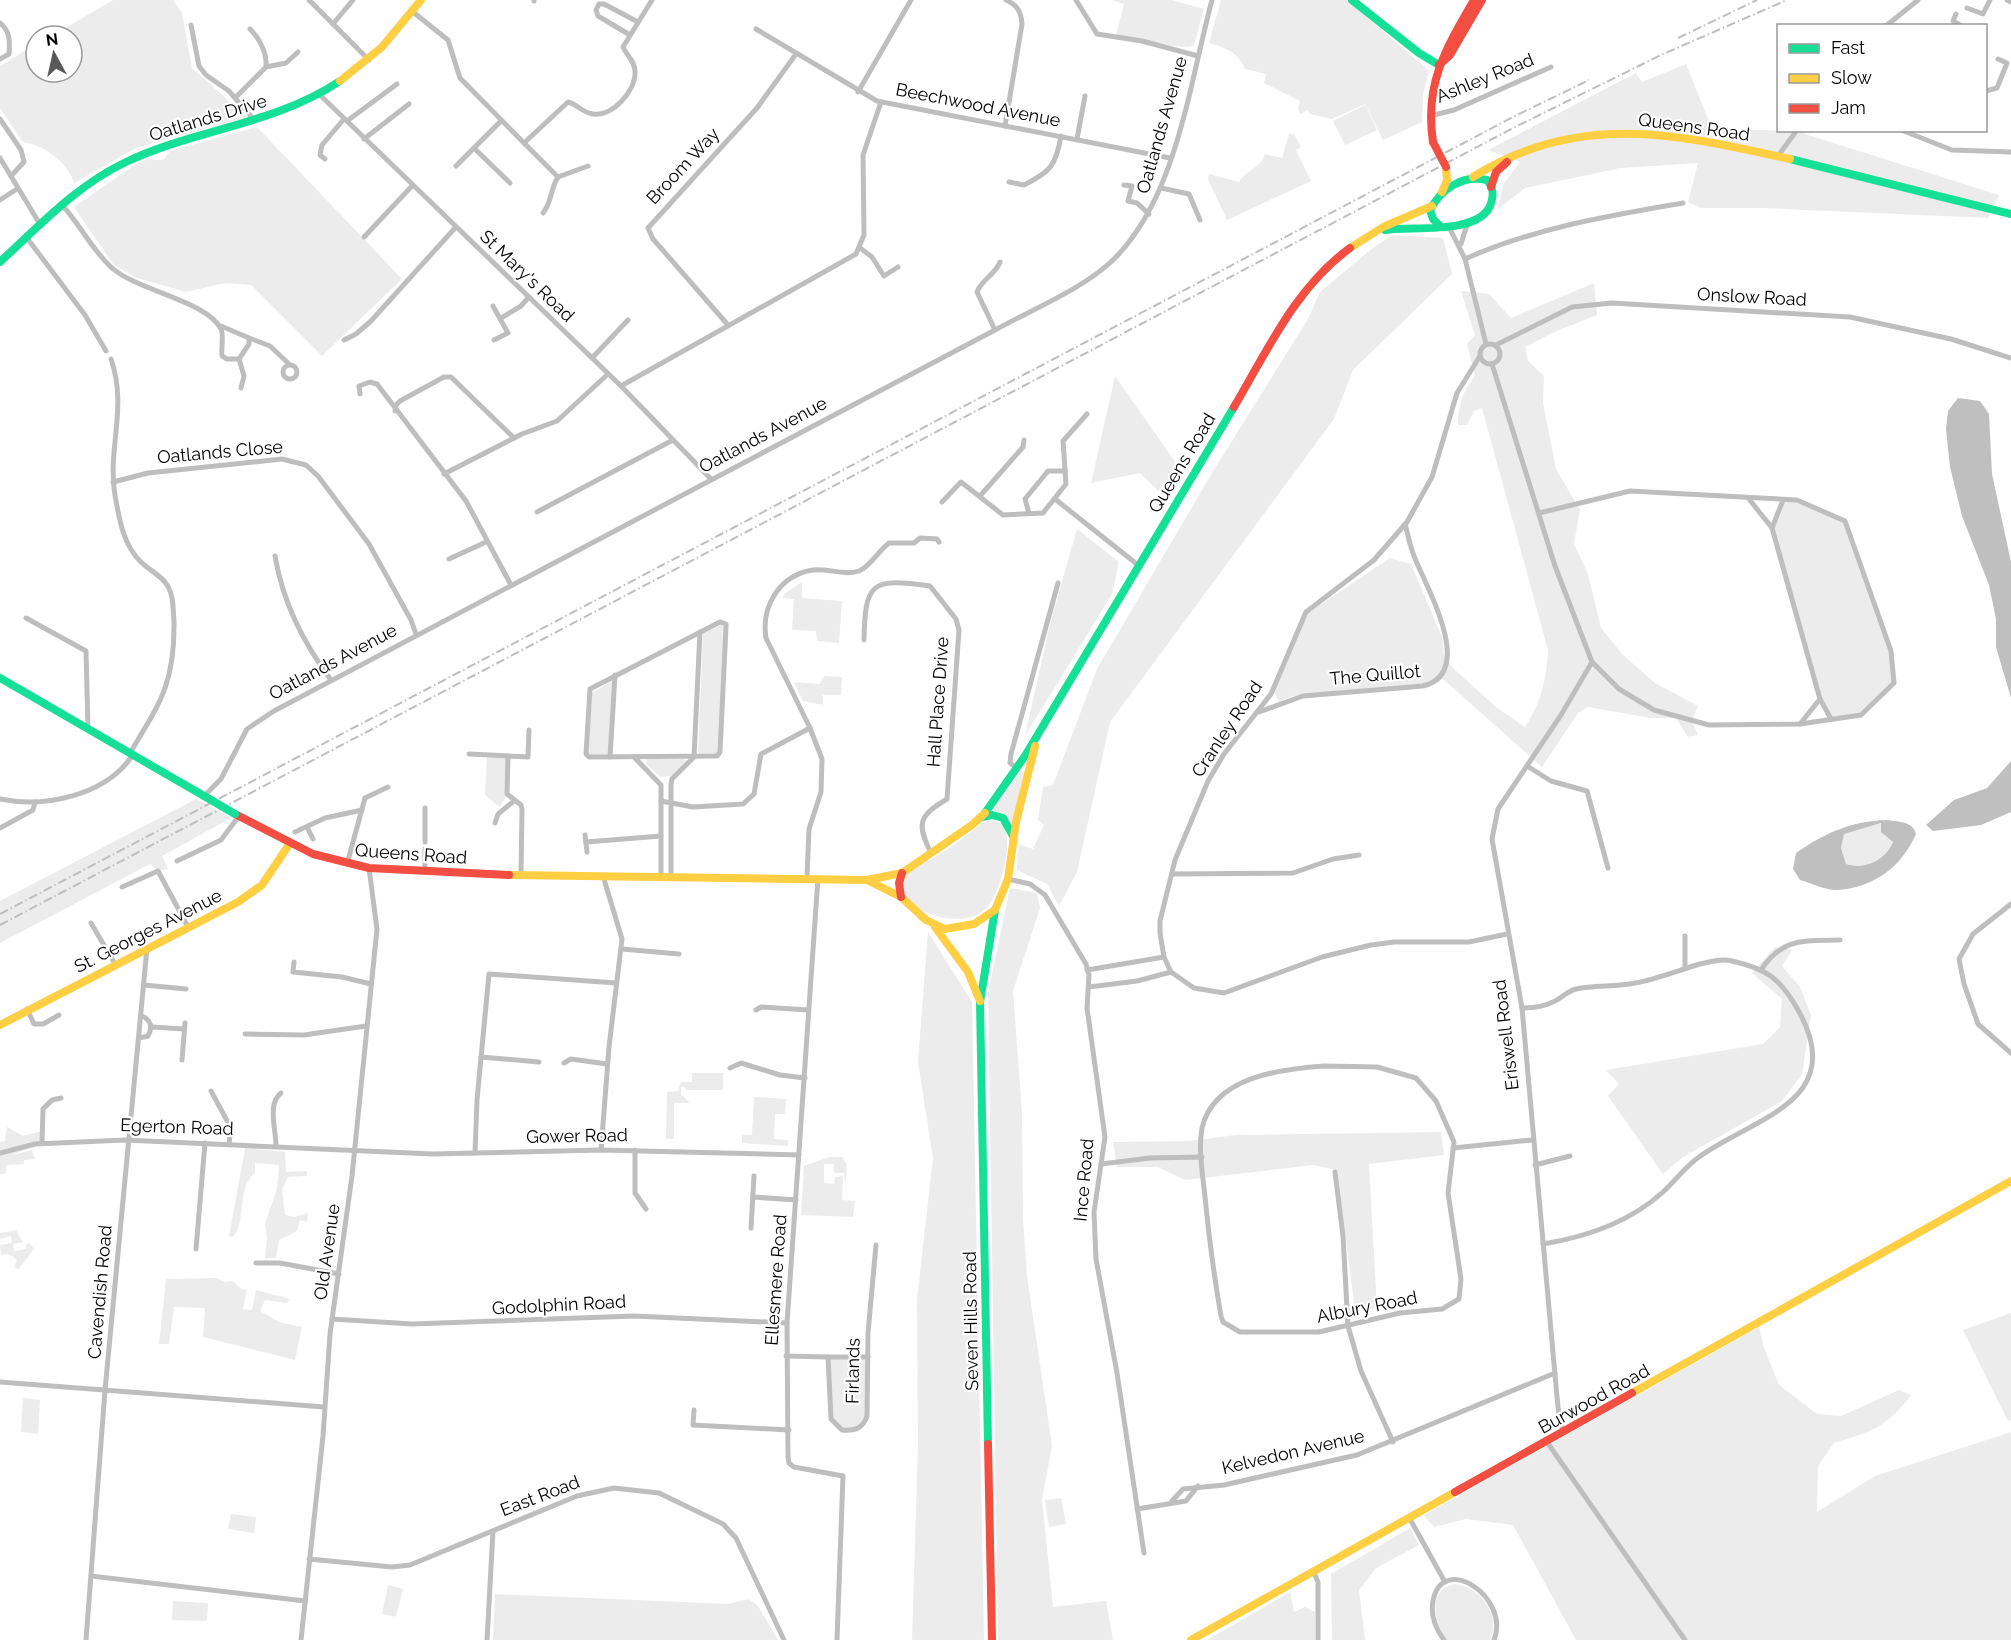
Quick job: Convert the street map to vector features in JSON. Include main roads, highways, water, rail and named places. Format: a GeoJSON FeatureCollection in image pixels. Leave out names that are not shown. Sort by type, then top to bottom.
{"type":"FeatureCollection","features":[{"type":"Feature","properties":{"kind":"main road","name":"Oatlands Drive"},"geometry":{"type":"LineString","coordinates":[[0,262],[92,181],[133,159],[255,121],[320,95],[369,60],[421,0]]}},
{"type":"Feature","properties":{"kind":"main road"},"geometry":{"type":"LineString","coordinates":[[1352,0],[1419,53],[1439,65]]}},
{"type":"Feature","properties":{"kind":"main road","name":"Ashley Road"},"geometry":{"type":"LineString","coordinates":[[1446,168],[1433,142],[1430,116],[1432,83],[1440,57],[1474,0]]}},
{"type":"Feature","properties":{"kind":"main road","name":"Ashley Road"},"geometry":{"type":"LineString","coordinates":[[1439,65],[1450,55],[1482,0]]}},
{"type":"Feature","properties":{"kind":"main road","name":"Queens Road"},"geometry":{"type":"LineString","coordinates":[[1468,178],[1492,165],[1549,141],[1614,132],[1702,140],[1778,156],[2011,214]]}},
{"type":"Feature","properties":{"kind":"main road","name":"Queens Road"},"geometry":{"type":"LineString","coordinates":[[1491,187],[1496,172],[1513,157]]}},
{"type":"Feature","properties":{"kind":"main road"},"geometry":{"type":"LineString","coordinates":[[1446,168],[1468,178],[1483,179],[1491,187],[1493,199],[1490,207],[1472,222],[1449,227],[1440,226],[1433,219],[1432,206],[1447,180],[1446,168]]}},
{"type":"Feature","properties":{"kind":"main road"},"geometry":{"type":"LineString","coordinates":[[1442,192],[1468,178]]}},
{"type":"Feature","properties":{"kind":"main road","name":"Queens Road"},"geometry":{"type":"LineString","coordinates":[[902,873],[980,818],[992,806],[1305,289],[1335,260],[1397,220],[1432,206]]}},
{"type":"Feature","properties":{"kind":"main road","name":"Queens Road"},"geometry":{"type":"LineString","coordinates":[[1380,231],[1399,227],[1440,226]]}},
{"type":"Feature","properties":{"kind":"main road","name":"Queens Road"},"geometry":{"type":"LineString","coordinates":[[0,678],[88,731],[237,815],[313,854],[347,864],[424,872],[867,880]]}},
{"type":"Feature","properties":{"kind":"main road","name":"Queens Road"},"geometry":{"type":"LineString","coordinates":[[1008,879],[1014,837],[1037,735]]}},
{"type":"Feature","properties":{"kind":"main road"},"geometry":{"type":"LineString","coordinates":[[1017,768],[1022,768],[1028,774]]}},
{"type":"Feature","properties":{"kind":"main road"},"geometry":{"type":"LineString","coordinates":[[980,818],[992,815],[1003,818],[1010,826],[1014,837]]}},
{"type":"Feature","properties":{"kind":"main road","name":"St. Georges Avenue"},"geometry":{"type":"LineString","coordinates":[[0,1025],[147,946],[252,894],[265,881],[291,843]]}},
{"type":"Feature","properties":{"kind":"main road"},"geometry":{"type":"LineString","coordinates":[[867,880],[902,873],[899,883],[901,897]]}},
{"type":"Feature","properties":{"kind":"main road","name":"Seven Hills Road"},"geometry":{"type":"LineString","coordinates":[[992,1640],[980,1002],[995,910],[1008,879]]}},
{"type":"Feature","properties":{"kind":"main road","name":"Seven Hills Road"},"geometry":{"type":"LineString","coordinates":[[867,880],[901,897],[942,932],[968,972],[980,1002]]}},
{"type":"Feature","properties":{"kind":"main road"},"geometry":{"type":"LineString","coordinates":[[934,926],[961,928],[995,910]]}},
{"type":"Feature","properties":{"kind":"main road","name":"Burwood Road"},"geometry":{"type":"LineString","coordinates":[[1191,1640],[2011,1181]]}},
{"type":"Feature","properties":{"kind":"railway"},"geometry":{"type":"LineString","coordinates":[[1678,38],[1757,0]]}},
{"type":"Feature","properties":{"kind":"railway"},"geometry":{"type":"LineString","coordinates":[[0,925],[1517,126],[1661,55],[1787,0]]}},
{"type":"Feature","properties":{"kind":"railway"},"geometry":{"type":"LineString","coordinates":[[0,914],[1513,117],[1589,80]]}}]}
